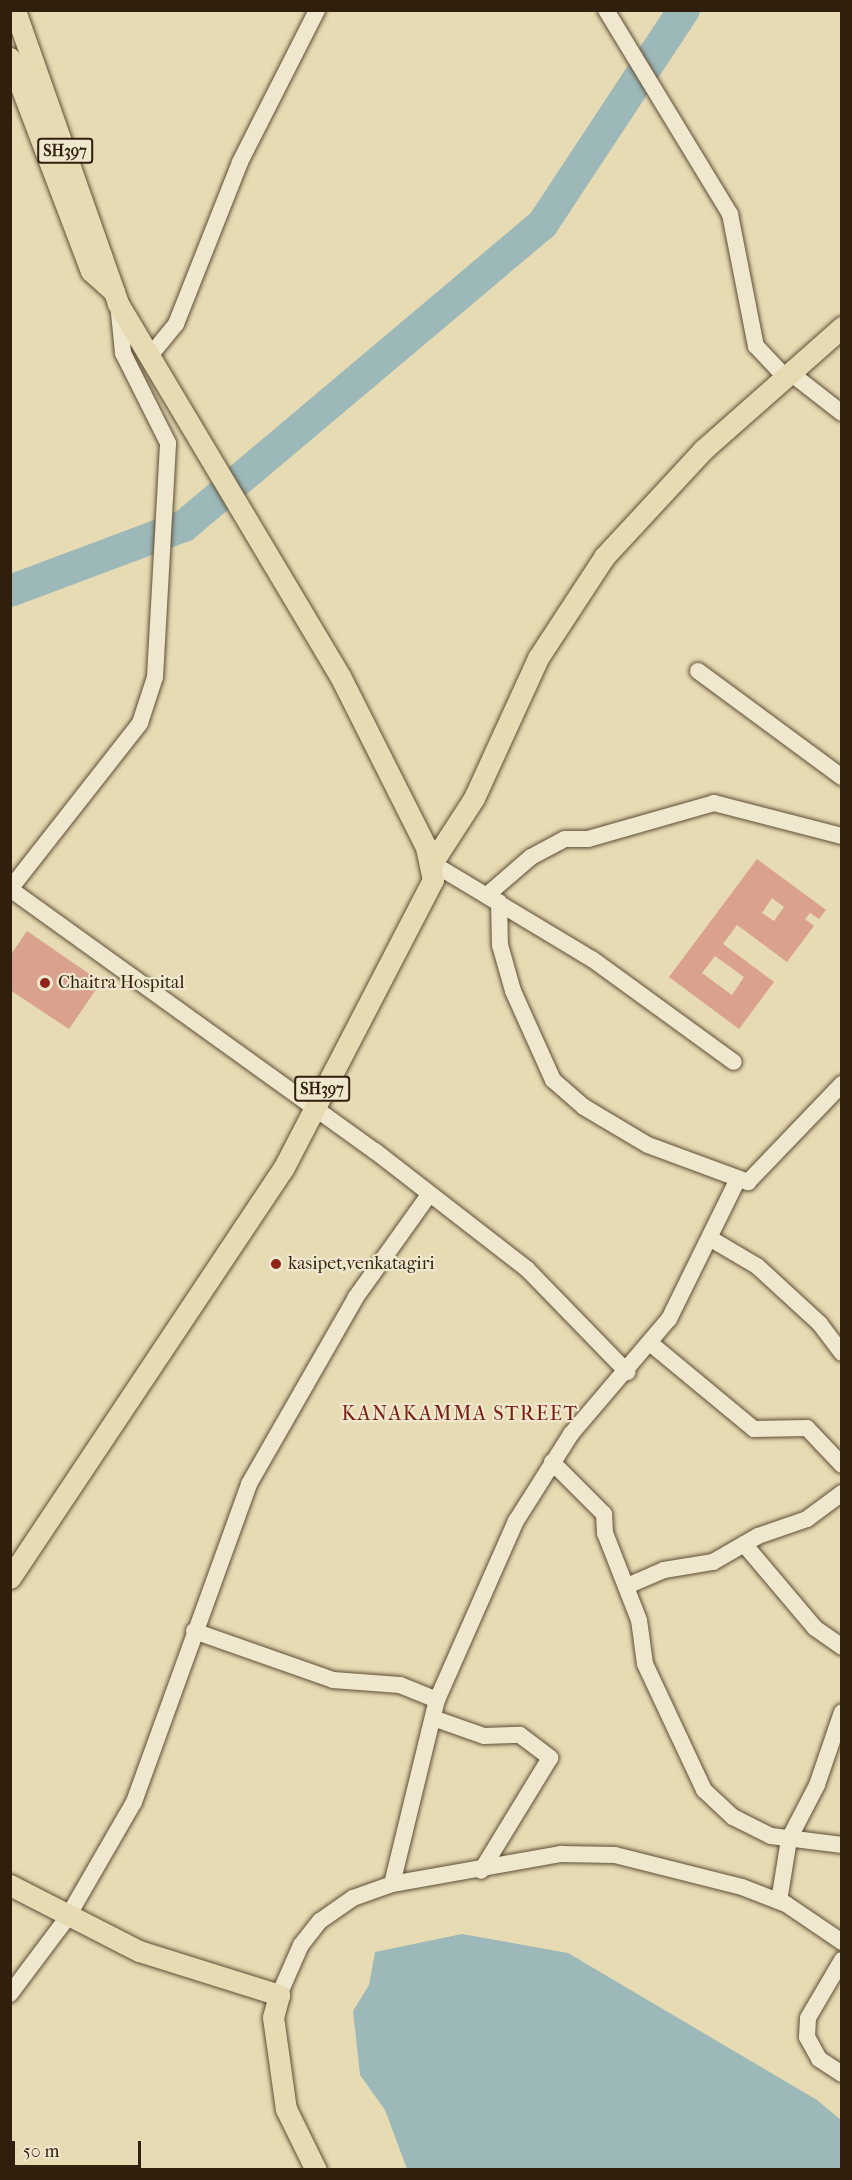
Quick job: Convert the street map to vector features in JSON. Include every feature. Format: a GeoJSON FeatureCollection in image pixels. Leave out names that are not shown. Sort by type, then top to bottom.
{"type":"FeatureCollection","features":[{"type":"Feature","properties":{"kind":"main road","name":"SH397"},"geometry":{"type":"LineString","coordinates":[[10,1578],[248,1223],[314,1107],[433,879],[432,864],[373,737],[282,573],[149,357],[116,298],[15,10]]}},
{"type":"Feature","properties":{"kind":"main road","name":"SH397"},"geometry":{"type":"LineString","coordinates":[[10,58],[91,271],[116,298]]}},
{"type":"Feature","properties":{"kind":"main road"},"geometry":{"type":"LineString","coordinates":[[432,864],[474,798],[538,658],[604,557],[703,450],[842,327]]}},
{"type":"Feature","properties":{"kind":"main road"},"geometry":{"type":"LineString","coordinates":[[10,1885],[67,1918],[203,1976],[279,1995],[273,2018],[286,2109],[316,2169]]}},
{"type":"Feature","properties":{"kind":"street"},"geometry":{"type":"LineString","coordinates":[[149,357],[177,324],[240,162],[317,10]]}},
{"type":"Feature","properties":{"kind":"street"},"geometry":{"type":"LineString","coordinates":[[610,18],[730,214],[756,346],[789,376],[842,413]]}},
{"type":"Feature","properties":{"kind":"street"},"geometry":{"type":"LineString","coordinates":[[116,298],[123,353],[168,444],[155,677],[140,723],[10,889],[314,1107],[428,1196],[527,1269],[627,1372]]}},
{"type":"Feature","properties":{"kind":"street"},"geometry":{"type":"LineString","coordinates":[[698,671],[842,777]]}},
{"type":"Feature","properties":{"kind":"street"},"geometry":{"type":"LineString","coordinates":[[493,899],[531,857],[565,839],[588,839],[714,803],[842,836]]}},
{"type":"Feature","properties":{"kind":"street"},"geometry":{"type":"LineString","coordinates":[[432,864],[592,959],[734,1062]]}},
{"type":"Feature","properties":{"kind":"street"},"geometry":{"type":"LineString","coordinates":[[493,899],[500,945],[513,991],[553,1080],[584,1107],[648,1145],[748,1182],[762,1173],[842,1084]]}},
{"type":"Feature","properties":{"kind":"street"},"geometry":{"type":"LineString","coordinates":[[392,1884],[437,1700],[516,1521],[552,1462],[669,1319],[714,1233],[738,1179]]}},
{"type":"Feature","properties":{"kind":"street"},"geometry":{"type":"LineString","coordinates":[[10,1994],[67,1918],[134,1802],[194,1630],[249,1485],[301,1387],[428,1196]]}},
{"type":"Feature","properties":{"kind":"street"},"geometry":{"type":"LineString","coordinates":[[714,1233],[758,1266],[820,1324],[842,1353]]}},
{"type":"Feature","properties":{"kind":"street"},"geometry":{"type":"LineString","coordinates":[[650,1343],[754,1429],[807,1428],[842,1465]]}},
{"type":"Feature","properties":{"kind":"street"},"geometry":{"type":"LineString","coordinates":[[552,1462],[604,1514],[605,1533],[627,1586],[645,1664],[704,1790],[733,1817],[789,1839],[842,1845]]}},
{"type":"Feature","properties":{"kind":"street"},"geometry":{"type":"LineString","coordinates":[[627,1586],[664,1570],[713,1562],[744,1544],[807,1519],[842,1493]]}},
{"type":"Feature","properties":{"kind":"street"},"geometry":{"type":"LineString","coordinates":[[744,1544],[815,1628],[842,1647]]}},
{"type":"Feature","properties":{"kind":"street"},"geometry":{"type":"LineString","coordinates":[[194,1630],[333,1680],[400,1685],[437,1700]]}},
{"type":"Feature","properties":{"kind":"street"},"geometry":{"type":"LineString","coordinates":[[779,1901],[789,1839],[818,1785],[842,1712]]}},
{"type":"Feature","properties":{"kind":"street"},"geometry":{"type":"LineString","coordinates":[[433,1718],[484,1736],[520,1735],[550,1758],[481,1871]]}},
{"type":"Feature","properties":{"kind":"street"},"geometry":{"type":"LineString","coordinates":[[279,1995],[301,1945],[320,1920],[353,1898],[392,1884],[481,1871],[561,1854],[615,1855],[779,1901],[842,1942]]}},
{"type":"Feature","properties":{"kind":"street"},"geometry":{"type":"LineString","coordinates":[[842,1960],[808,2018],[807,2037],[819,2059],[842,2074]]}},
{"type":"Feature","properties":{"kind":"water"},"geometry":{"type":"Polygon","coordinates":[[[462,1934],[568,1953],[817,2100],[841,2120],[841,2169],[407,2169],[385,2110],[360,2075],[353,2011],[369,1985],[375,1952],[462,1934]]]}},
{"type":"Feature","properties":{"kind":"building"},"geometry":{"type":"Polygon","coordinates":[[[757,859],[826,910],[819,919],[810,913],[805,919],[814,926],[787,962],[737,925],[723,944],[774,982],[739,1029],[669,977],[757,859]],[[772,898],[762,913],[774,921],[784,907],[772,898]],[[715,956],[702,973],[732,995],[744,977],[715,956]]]}},
{"type":"Feature","properties":{"kind":"building"},"geometry":{"type":"Polygon","coordinates":[[[27,931],[101,982],[69,1029],[10,990],[10,956],[27,931]]]}},
{"type":"Feature","properties":{"kind":"waterway"},"geometry":{"type":"LineString","coordinates":[[10,591],[184,526],[542,225],[684,10]]}},
{"type":"Feature","properties":{"kind":"place","name":"Chaitra Hospital"},"geometry":{"type":"Point","coordinates":[45,983]}},
{"type":"Feature","properties":{"kind":"place","name":"kasipet,venkatagiri"},"geometry":{"type":"Point","coordinates":[276,1264]}},
{"type":"Feature","properties":{"kind":"district","name":"KANAKAMMA STREET"},"geometry":{"type":"Point","coordinates":[460,1413]}}]}
